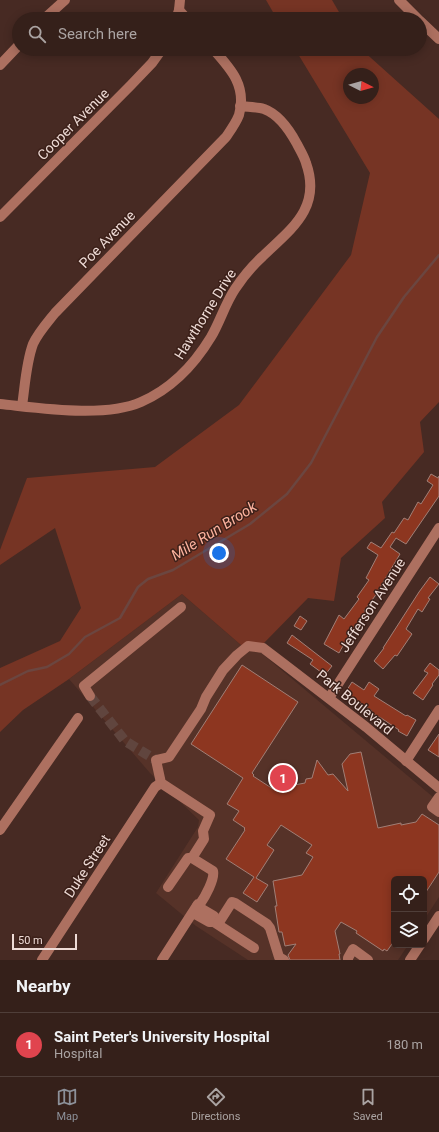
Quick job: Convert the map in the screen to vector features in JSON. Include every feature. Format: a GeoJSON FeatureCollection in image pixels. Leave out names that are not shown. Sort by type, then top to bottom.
{"type":"FeatureCollection","features":[{"type":"Feature","properties":{"kind":"street"},"geometry":{"type":"LineString","coordinates":[[52,12],[65,0]]}},
{"type":"Feature","properties":{"kind":"street"},"geometry":{"type":"LineString","coordinates":[[399,0],[411,12]]}},
{"type":"Feature","properties":{"kind":"street"},"geometry":{"type":"LineString","coordinates":[[427,28],[439,39]]}},
{"type":"Feature","properties":{"kind":"street"},"geometry":{"type":"LineString","coordinates":[[0,65],[12,52]]}},
{"type":"Feature","properties":{"kind":"street","name":"Cooper Avenue"},"geometry":{"type":"LineString","coordinates":[[0,217],[131,85],[157,56]]}},
{"type":"Feature","properties":{"kind":"street"},"geometry":{"type":"LineString","coordinates":[[219,56],[232,70],[238,85],[240,106]]}},
{"type":"Feature","properties":{"kind":"street","name":"Hawthorne Drive"},"geometry":{"type":"LineString","coordinates":[[0,404],[91,411],[127,407],[153,396],[177,380],[190,368],[211,337],[235,289],[261,258],[295,226],[308,203],[310,177],[306,162],[292,135],[284,124],[267,111],[240,106]]}},
{"type":"Feature","properties":{"kind":"street","name":"Poe Avenue"},"geometry":{"type":"LineString","coordinates":[[22,406],[28,364],[33,345],[40,332],[54,313],[226,137],[238,116],[240,106]]}},
{"type":"Feature","properties":{"kind":"street","name":"Jefferson Avenue"},"geometry":{"type":"LineString","coordinates":[[329,698],[439,528]]}},
{"type":"Feature","properties":{"kind":"street"},"geometry":{"type":"LineString","coordinates":[[90,696],[84,686],[181,607]]}},
{"type":"Feature","properties":{"kind":"street","name":"Park Boulevard"},"geometry":{"type":"LineString","coordinates":[[158,785],[156,760],[169,757],[201,709],[206,697],[223,670],[248,646],[262,648],[329,698],[439,788]]}},
{"type":"Feature","properties":{"kind":"street"},"geometry":{"type":"LineString","coordinates":[[406,761],[439,710]]}},
{"type":"Feature","properties":{"kind":"street"},"geometry":{"type":"LineString","coordinates":[[0,830],[78,718]]}},
{"type":"Feature","properties":{"kind":"street"},"geometry":{"type":"LineString","coordinates":[[158,785],[210,815],[203,831],[204,839],[192,858],[188,858],[168,888]]}},
{"type":"Feature","properties":{"kind":"street","name":"Duke Street"},"geometry":{"type":"LineString","coordinates":[[42,960],[158,785]]}},
{"type":"Feature","properties":{"kind":"street"},"geometry":{"type":"LineString","coordinates":[[439,797],[432,807],[439,812]]}},
{"type":"Feature","properties":{"kind":"street"},"geometry":{"type":"LineString","coordinates":[[162,960],[196,908],[196,900],[202,891],[207,890],[213,880],[213,871],[192,858]]}},
{"type":"Feature","properties":{"kind":"street"},"geometry":{"type":"LineString","coordinates":[[216,923],[229,905],[232,902],[235,903],[267,924],[270,928],[281,959]]}},
{"type":"Feature","properties":{"kind":"street"},"geometry":{"type":"LineString","coordinates":[[196,908],[209,922],[216,923],[254,948]]}},
{"type":"Feature","properties":{"kind":"street"},"geometry":{"type":"LineString","coordinates":[[427,934],[439,916]]}},
{"type":"Feature","properties":{"kind":"street"},"geometry":{"type":"LineString","coordinates":[[410,960],[418,948]]}},
{"type":"Feature","properties":{"kind":"street"},"geometry":{"type":"LineString","coordinates":[[348,960],[353,949],[368,960]]}},
{"type":"Feature","properties":{"kind":"shaded area"},"geometry":{"type":"Polygon","coordinates":[[[266,0],[332,0],[339,12],[273,12],[266,0]]]}},
{"type":"Feature","properties":{"kind":"shaded area"},"geometry":{"type":"Polygon","coordinates":[[[299,56],[369,56],[439,119],[439,402],[420,422],[424,452],[382,502],[385,518],[341,558],[334,601],[308,598],[264,643],[241,645],[182,594],[69,679],[23,710],[0,732],[0,668],[60,641],[81,608],[55,528],[0,565],[0,550],[27,478],[155,467],[239,405],[351,255],[370,173],[299,56]]]}},
{"type":"Feature","properties":{"kind":"shaded area"},"geometry":{"type":"Polygon","coordinates":[[[182,594],[241,645],[260,652],[439,802],[439,897],[427,915],[427,876],[391,876],[391,948],[406,948],[398,960],[248,960],[196,926],[156,893],[198,827],[199,820],[150,773],[69,679],[182,594]]]}},
{"type":"Feature","properties":{"kind":"building"},"geometry":{"type":"Polygon","coordinates":[[[431,474],[438,478],[439,476],[439,496],[406,544],[396,538],[390,547],[400,554],[375,596],[364,611],[366,612],[349,635],[339,653],[324,644],[339,615],[344,619],[359,599],[357,597],[369,580],[366,578],[378,555],[367,548],[371,542],[381,548],[404,518],[408,520],[418,502],[421,504],[433,485],[427,481],[431,474]]]}},
{"type":"Feature","properties":{"kind":"building"},"geometry":{"type":"Polygon","coordinates":[[[430,577],[439,584],[428,598],[430,599],[422,612],[418,609],[406,629],[412,634],[397,656],[395,655],[383,669],[374,661],[430,577]]]}},
{"type":"Feature","properties":{"kind":"building"},"geometry":{"type":"Polygon","coordinates":[[[300,616],[307,621],[301,630],[294,626],[300,616]]]}},
{"type":"Feature","properties":{"kind":"building"},"geometry":{"type":"Polygon","coordinates":[[[292,635],[332,666],[325,675],[310,664],[313,660],[287,643],[292,635]]]}},
{"type":"Feature","properties":{"kind":"building"},"geometry":{"type":"Polygon","coordinates":[[[430,663],[439,670],[439,675],[423,700],[413,693],[428,673],[424,671],[430,663]]]}},
{"type":"Feature","properties":{"kind":"building"},"geometry":{"type":"Polygon","coordinates":[[[242,665],[298,702],[252,773],[254,775],[253,776],[273,789],[305,783],[306,779],[312,778],[317,760],[328,775],[333,774],[348,791],[342,764],[350,754],[361,752],[378,828],[401,823],[401,825],[416,822],[422,814],[439,825],[439,872],[427,890],[427,876],[391,876],[391,945],[387,951],[384,949],[383,951],[356,933],[357,931],[341,922],[335,931],[340,960],[290,960],[288,955],[296,944],[285,946],[282,932],[279,932],[273,881],[302,875],[313,857],[306,853],[312,845],[281,825],[267,845],[274,850],[256,878],[268,885],[257,902],[243,893],[254,877],[226,859],[245,830],[245,828],[233,820],[239,811],[227,804],[243,778],[191,744],[242,665]]]}},
{"type":"Feature","properties":{"kind":"building"},"geometry":{"type":"Polygon","coordinates":[[[352,682],[364,690],[369,682],[379,689],[374,696],[406,716],[407,715],[416,720],[407,736],[371,713],[372,711],[345,693],[352,682]]]}},
{"type":"Feature","properties":{"kind":"building"},"geometry":{"type":"Polygon","coordinates":[[[439,734],[439,757],[428,750],[439,734]]]}},
{"type":"Feature","properties":{"kind":"waterway","name":"Mile Run Brook"},"geometry":{"type":"LineString","coordinates":[[0,685],[28,671],[47,667],[69,654],[85,637],[120,618],[138,587],[148,579],[173,570],[250,524],[287,494],[311,463],[377,337],[404,297],[439,255]]}},
{"type":"Feature","properties":{"kind":"tunnel"},"geometry":{"type":"LineString","coordinates":[[90,696],[125,741],[156,760]]}},
{"type":"Feature","properties":{"kind":"place","name":"Saint Peter's University Hospital"},"geometry":{"type":"Point","coordinates":[283,778]}}]}
